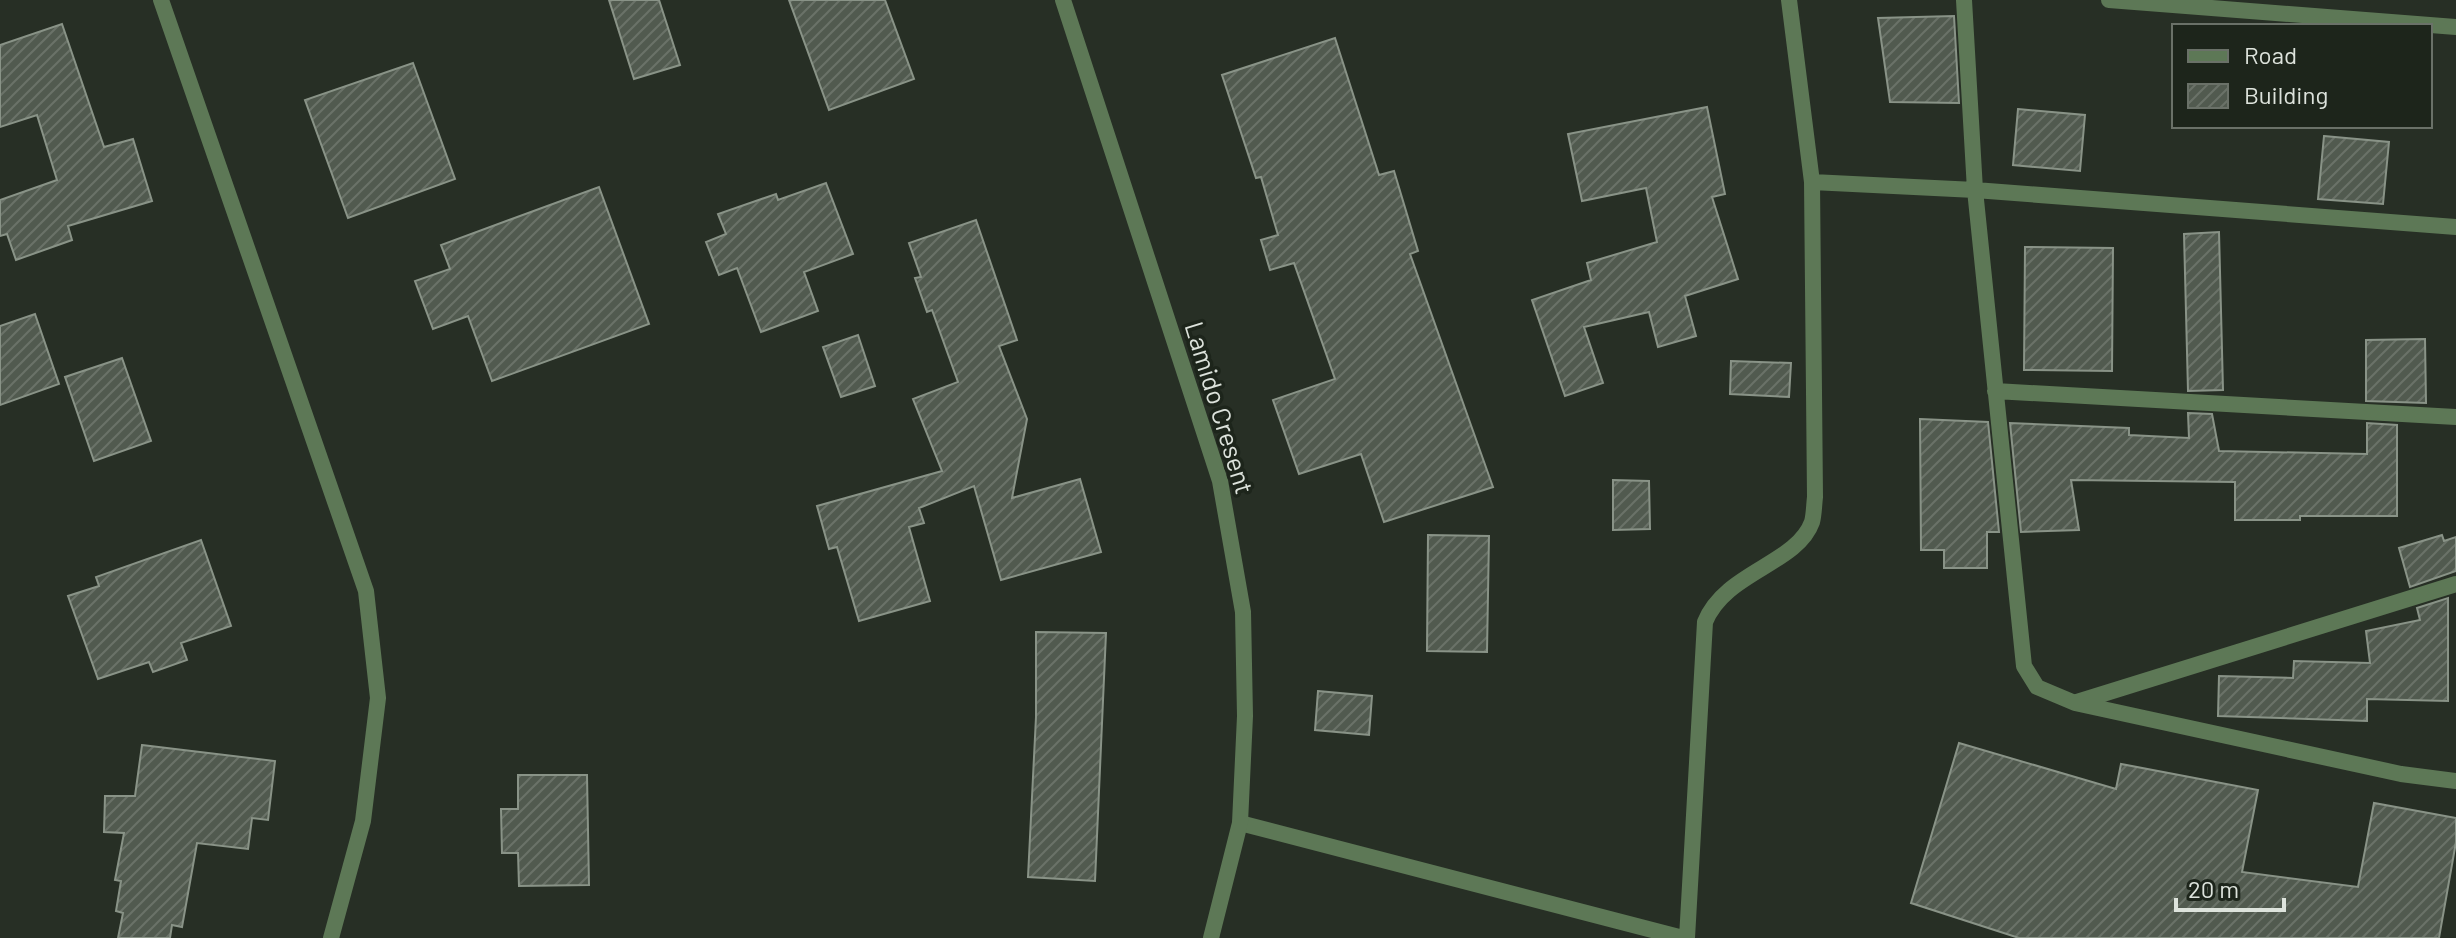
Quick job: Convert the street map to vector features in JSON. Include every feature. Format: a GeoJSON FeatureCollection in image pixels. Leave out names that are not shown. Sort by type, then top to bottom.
{"type":"FeatureCollection","features":[{"type":"Feature","properties":{"kind":"street"},"geometry":{"type":"LineString","coordinates":[[161,0],[366,591],[378,698],[363,821],[331,938]]}},
{"type":"Feature","properties":{"kind":"street","name":"Lamido Cresent"},"geometry":{"type":"LineString","coordinates":[[1063,0],[1220,481],[1243,612],[1245,716],[1240,823],[1211,938]]}},
{"type":"Feature","properties":{"kind":"street"},"geometry":{"type":"LineString","coordinates":[[1240,823],[1685,938],[1705,622],[1720,595],[1799,542],[1812,523],[1815,497],[1812,182],[1789,0]]}},
{"type":"Feature","properties":{"kind":"street"},"geometry":{"type":"LineString","coordinates":[[1964,0],[1975,190],[2024,666],[2037,687],[2075,703],[2401,774],[2456,781]]}},
{"type":"Feature","properties":{"kind":"street"},"geometry":{"type":"LineString","coordinates":[[2109,0],[2417,24]]}},
{"type":"Feature","properties":{"kind":"street"},"geometry":{"type":"LineString","coordinates":[[2432,25],[2456,27]]}},
{"type":"Feature","properties":{"kind":"street"},"geometry":{"type":"LineString","coordinates":[[1812,182],[1975,190],[2456,227]]}},
{"type":"Feature","properties":{"kind":"street"},"geometry":{"type":"LineString","coordinates":[[1995,391],[2456,417]]}},
{"type":"Feature","properties":{"kind":"street"},"geometry":{"type":"LineString","coordinates":[[2075,703],[2456,584]]}},
{"type":"Feature","properties":{"kind":"building"},"geometry":{"type":"Polygon","coordinates":[[[609,0],[659,0],[680,65],[634,79],[609,0]]]}},
{"type":"Feature","properties":{"kind":"building"},"geometry":{"type":"Polygon","coordinates":[[[789,0],[885,0],[914,79],[829,110],[789,0]]]}},
{"type":"Feature","properties":{"kind":"building"},"geometry":{"type":"Polygon","coordinates":[[[1954,16],[1959,103],[1890,102],[1878,18],[1954,16]]]}},
{"type":"Feature","properties":{"kind":"building"},"geometry":{"type":"Polygon","coordinates":[[[62,24],[104,147],[133,139],[152,201],[68,226],[72,240],[16,260],[7,234],[0,236],[0,200],[57,180],[37,115],[0,127],[0,45],[62,24]]]}},
{"type":"Feature","properties":{"kind":"building"},"geometry":{"type":"Polygon","coordinates":[[[1335,38],[1379,175],[1394,171],[1418,251],[1410,254],[1493,487],[1384,522],[1361,454],[1299,474],[1273,400],[1335,379],[1294,263],[1270,270],[1261,240],[1278,235],[1261,177],[1256,178],[1222,75],[1335,38]]]}},
{"type":"Feature","properties":{"kind":"building"},"geometry":{"type":"Polygon","coordinates":[[[413,63],[455,179],[348,218],[305,100],[413,63]]]}},
{"type":"Feature","properties":{"kind":"building"},"geometry":{"type":"Polygon","coordinates":[[[1707,107],[1725,194],[1712,197],[1738,279],[1685,296],[1696,336],[1658,347],[1649,312],[1584,327],[1603,383],[1565,396],[1532,300],[1591,280],[1587,263],[1657,242],[1646,188],[1582,201],[1568,134],[1707,107]]]}},
{"type":"Feature","properties":{"kind":"building"},"geometry":{"type":"Polygon","coordinates":[[[2018,109],[2085,115],[2080,171],[2013,165],[2018,109]]]}},
{"type":"Feature","properties":{"kind":"building"},"geometry":{"type":"Polygon","coordinates":[[[2324,136],[2389,142],[2383,204],[2318,199],[2324,136]]]}},
{"type":"Feature","properties":{"kind":"building"},"geometry":{"type":"Polygon","coordinates":[[[826,183],[853,254],[804,272],[818,311],[761,332],[737,268],[719,275],[706,242],[726,234],[718,214],[776,194],[778,200],[826,183]]]}},
{"type":"Feature","properties":{"kind":"building"},"geometry":{"type":"Polygon","coordinates":[[[599,187],[649,324],[492,381],[468,316],[433,329],[415,281],[450,269],[441,245],[599,187]]]}},
{"type":"Feature","properties":{"kind":"building"},"geometry":{"type":"Polygon","coordinates":[[[976,220],[1017,340],[999,346],[1027,419],[1012,498],[1080,479],[1101,552],[1001,580],[974,486],[919,508],[924,523],[909,527],[930,601],[859,621],[837,547],[829,549],[817,506],[942,471],[913,399],[958,382],[932,310],[927,312],[915,278],[921,277],[909,243],[976,220]]]}},
{"type":"Feature","properties":{"kind":"building"},"geometry":{"type":"Polygon","coordinates":[[[2219,232],[2223,390],[2188,391],[2184,234],[2219,232]]]}},
{"type":"Feature","properties":{"kind":"building"},"geometry":{"type":"Polygon","coordinates":[[[2025,247],[2113,248],[2112,371],[2024,370],[2025,247]]]}},
{"type":"Feature","properties":{"kind":"building"},"geometry":{"type":"Polygon","coordinates":[[[35,314],[59,384],[0,405],[0,326],[35,314]]]}},
{"type":"Feature","properties":{"kind":"building"},"geometry":{"type":"Polygon","coordinates":[[[858,335],[875,386],[841,397],[823,347],[858,335]]]}},
{"type":"Feature","properties":{"kind":"building"},"geometry":{"type":"Polygon","coordinates":[[[2425,339],[2426,403],[2366,401],[2366,340],[2425,339]]]}},
{"type":"Feature","properties":{"kind":"building"},"geometry":{"type":"Polygon","coordinates":[[[122,358],[151,441],[94,461],[65,377],[122,358]]]}},
{"type":"Feature","properties":{"kind":"building"},"geometry":{"type":"Polygon","coordinates":[[[1731,361],[1791,363],[1789,397],[1730,394],[1731,361]]]}},
{"type":"Feature","properties":{"kind":"building"},"geometry":{"type":"Polygon","coordinates":[[[2188,413],[2212,414],[2219,451],[2367,454],[2367,423],[2397,425],[2397,516],[2235,520],[2235,482],[2071,480],[2079,530],[2021,532],[2010,423],[2129,428],[2129,435],[2189,438],[2188,413]]]}},
{"type":"Feature","properties":{"kind":"building"},"geometry":{"type":"Polygon","coordinates":[[[1920,419],[1988,422],[1999,532],[1987,532],[1987,568],[1944,568],[1944,550],[1921,550],[1920,419]]]}},
{"type":"Feature","properties":{"kind":"building"},"geometry":{"type":"Polygon","coordinates":[[[1613,480],[1649,481],[1650,529],[1613,530],[1613,480]]]}},
{"type":"Feature","properties":{"kind":"building"},"geometry":{"type":"Polygon","coordinates":[[[1428,535],[1489,536],[1487,652],[1427,651],[1428,535]]]}},
{"type":"Feature","properties":{"kind":"building"},"geometry":{"type":"Polygon","coordinates":[[[2442,535],[2444,541],[2456,537],[2456,571],[2410,587],[2399,548],[2442,535]]]}},
{"type":"Feature","properties":{"kind":"building"},"geometry":{"type":"Polygon","coordinates":[[[201,540],[231,626],[181,643],[187,660],[153,672],[149,662],[98,679],[68,596],[99,586],[96,577],[201,540]]]}},
{"type":"Feature","properties":{"kind":"building"},"geometry":{"type":"Polygon","coordinates":[[[2448,598],[2448,701],[2367,699],[2367,721],[2218,716],[2219,676],[2293,678],[2294,661],[2370,663],[2366,631],[2420,620],[2417,608],[2448,598]]]}},
{"type":"Feature","properties":{"kind":"building"},"geometry":{"type":"Polygon","coordinates":[[[1036,632],[1106,633],[1095,881],[1028,877],[1036,717],[1036,632]]]}},
{"type":"Feature","properties":{"kind":"building"},"geometry":{"type":"Polygon","coordinates":[[[1318,691],[1372,696],[1369,735],[1315,730],[1318,691]]]}},
{"type":"Feature","properties":{"kind":"building"},"geometry":{"type":"Polygon","coordinates":[[[1959,743],[2116,789],[2121,764],[2258,790],[2242,872],[2358,887],[2374,803],[2456,818],[2456,842],[2439,938],[2019,938],[1911,903],[1959,743]]]}},
{"type":"Feature","properties":{"kind":"building"},"geometry":{"type":"Polygon","coordinates":[[[142,745],[275,761],[268,820],[252,818],[248,849],[197,843],[182,927],[172,925],[170,938],[118,938],[123,913],[116,911],[121,881],[115,880],[124,833],[104,832],[105,796],[135,796],[142,745]]]}},
{"type":"Feature","properties":{"kind":"building"},"geometry":{"type":"Polygon","coordinates":[[[518,775],[587,775],[589,885],[519,886],[518,853],[502,853],[501,809],[518,809],[518,775]]]}}]}
